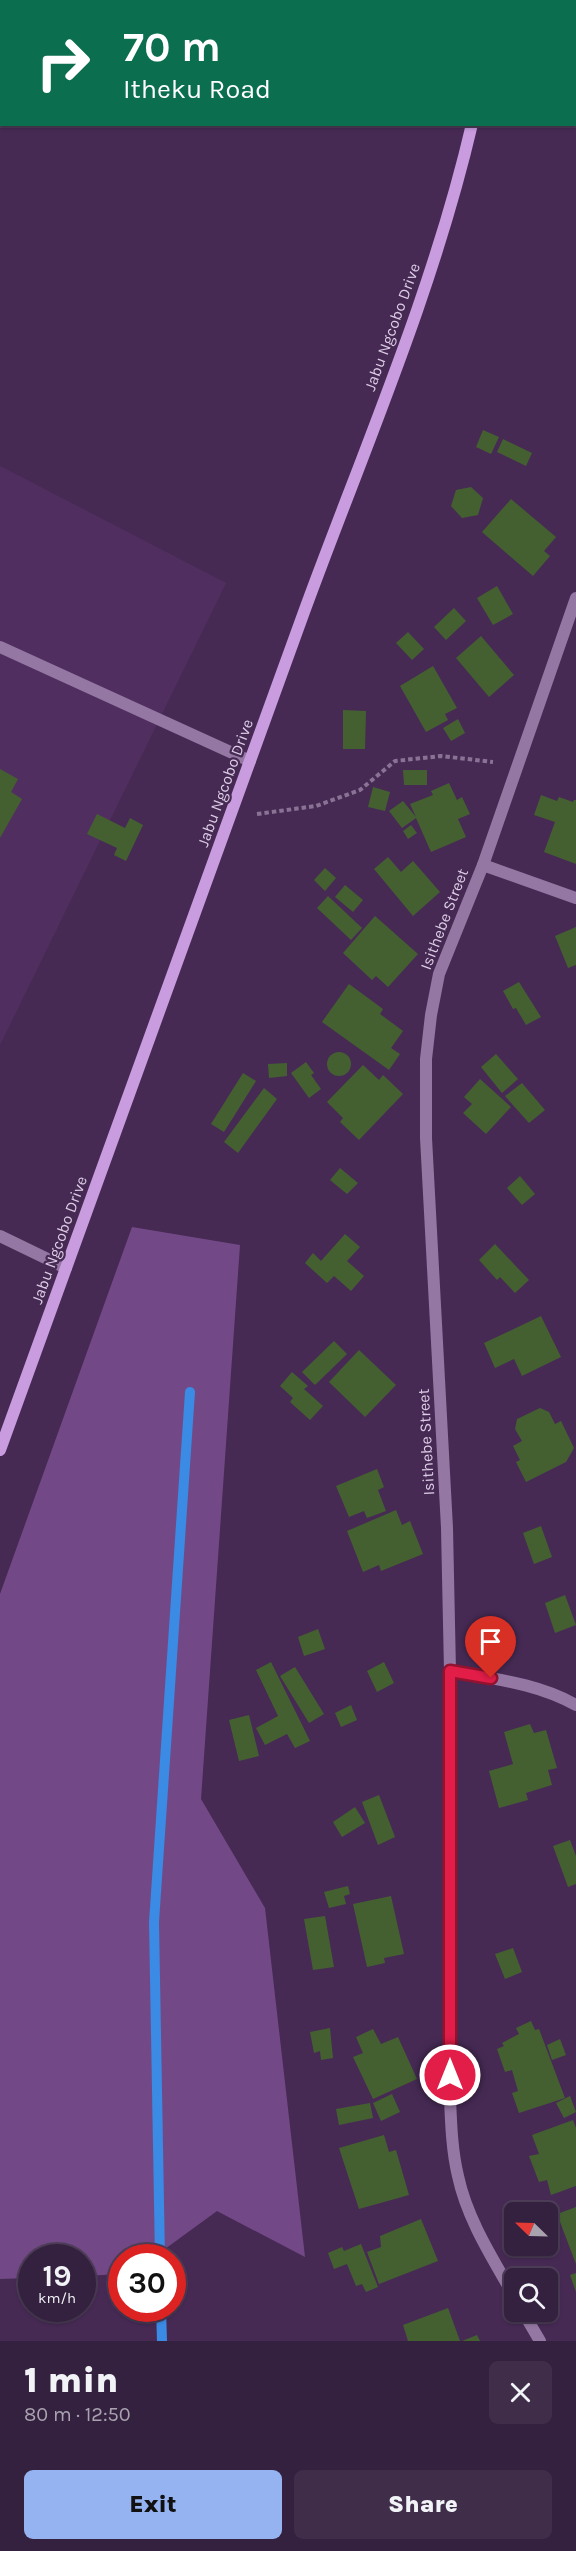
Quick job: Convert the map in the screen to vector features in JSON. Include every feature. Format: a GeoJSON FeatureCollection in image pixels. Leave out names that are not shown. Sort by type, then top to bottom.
{"type":"FeatureCollection","features":[{"type":"Feature","properties":{"kind":"main road","name":"Jabu Ngcobo Drive"},"geometry":{"type":"LineString","coordinates":[[0,1450],[332,536],[417,312],[460,177],[472,126]]}},
{"type":"Feature","properties":{"kind":"street","name":"Isithebe Street"},"geometry":{"type":"LineString","coordinates":[[504,2278],[471,2213],[458,2178],[452,2139],[450,2098],[450,1671],[447,1528],[426,1138],[426,1059],[439,974],[483,865],[576,598]]}},
{"type":"Feature","properties":{"kind":"street"},"geometry":{"type":"LineString","coordinates":[[0,646],[250,761]]}},
{"type":"Feature","properties":{"kind":"street"},"geometry":{"type":"LineString","coordinates":[[483,865],[576,898]]}},
{"type":"Feature","properties":{"kind":"street"},"geometry":{"type":"LineString","coordinates":[[0,1236],[66,1268]]}},
{"type":"Feature","properties":{"kind":"street"},"geometry":{"type":"LineString","coordinates":[[450,1671],[532,1685],[554,1692],[576,1705]]}},
{"type":"Feature","properties":{"kind":"street"},"geometry":{"type":"LineString","coordinates":[[529,2322],[540,2341]]}},
{"type":"Feature","properties":{"kind":"path"},"geometry":{"type":"LineString","coordinates":[[230,816],[316,806],[360,790],[395,761],[441,756],[518,765]]}},
{"type":"Feature","properties":{"kind":"shaded area"},"geometry":{"type":"Polygon","coordinates":[[[0,466],[226,583],[0,1045],[0,466]]]}},
{"type":"Feature","properties":{"kind":"shaded area"},"geometry":{"type":"Polygon","coordinates":[[[132,1227],[240,1245],[201,1799],[265,1908],[305,2257],[217,2211],[172,2244],[108,2244],[108,2275],[96,2275],[96,2244],[18,2244],[18,2278],[0,2279],[0,1594],[132,1227]]]}},
{"type":"Feature","properties":{"kind":"building"},"geometry":{"type":"Polygon","coordinates":[[[483,430],[499,437],[491,454],[476,447],[483,430]]]}},
{"type":"Feature","properties":{"kind":"building"},"geometry":{"type":"Polygon","coordinates":[[[503,439],[532,453],[526,466],[497,452],[503,439]]]}},
{"type":"Feature","properties":{"kind":"building"},"geometry":{"type":"Polygon","coordinates":[[[471,487],[483,498],[478,515],[462,518],[451,506],[456,490],[471,487]]]}},
{"type":"Feature","properties":{"kind":"building"},"geometry":{"type":"Polygon","coordinates":[[[511,499],[556,537],[544,551],[550,556],[533,576],[482,532],[511,499]]]}},
{"type":"Feature","properties":{"kind":"building"},"geometry":{"type":"Polygon","coordinates":[[[497,586],[513,614],[493,625],[477,598],[497,586]]]}},
{"type":"Feature","properties":{"kind":"building"},"geometry":{"type":"Polygon","coordinates":[[[454,608],[466,621],[446,640],[434,627],[454,608]]]}},
{"type":"Feature","properties":{"kind":"building"},"geometry":{"type":"Polygon","coordinates":[[[408,632],[424,649],[412,660],[396,643],[408,632]]]}},
{"type":"Feature","properties":{"kind":"building"},"geometry":{"type":"Polygon","coordinates":[[[481,636],[514,675],[489,697],[456,658],[481,636]]]}},
{"type":"Feature","properties":{"kind":"building"},"geometry":{"type":"Polygon","coordinates":[[[433,666],[457,708],[445,714],[448,720],[426,732],[400,686],[433,666]]]}},
{"type":"Feature","properties":{"kind":"building"},"geometry":{"type":"Polygon","coordinates":[[[343,710],[366,711],[365,749],[343,749],[343,710]]]}},
{"type":"Feature","properties":{"kind":"building"},"geometry":{"type":"Polygon","coordinates":[[[458,719],[465,733],[451,741],[443,728],[458,719]]]}},
{"type":"Feature","properties":{"kind":"building"},"geometry":{"type":"Polygon","coordinates":[[[0,769],[18,779],[11,792],[22,799],[0,838],[0,769]]]}},
{"type":"Feature","properties":{"kind":"building"},"geometry":{"type":"Polygon","coordinates":[[[403,770],[427,770],[427,785],[404,785],[403,770]]]}},
{"type":"Feature","properties":{"kind":"building"},"geometry":{"type":"Polygon","coordinates":[[[449,783],[457,800],[462,797],[470,814],[458,819],[466,837],[431,852],[416,818],[402,828],[389,811],[403,801],[416,817],[410,804],[433,795],[431,791],[449,783]]]}},
{"type":"Feature","properties":{"kind":"building"},"geometry":{"type":"Polygon","coordinates":[[[373,787],[390,792],[385,811],[368,807],[373,787]]]}},
{"type":"Feature","properties":{"kind":"building"},"geometry":{"type":"Polygon","coordinates":[[[541,795],[557,801],[559,797],[573,802],[576,800],[576,864],[544,852],[555,822],[534,815],[541,795]]]}},
{"type":"Feature","properties":{"kind":"building"},"geometry":{"type":"Polygon","coordinates":[[[97,814],[125,828],[130,818],[143,825],[126,861],[114,855],[117,848],[87,834],[97,814]]]}},
{"type":"Feature","properties":{"kind":"building"},"geometry":{"type":"Polygon","coordinates":[[[411,825],[417,833],[408,839],[403,831],[411,825]]]}},
{"type":"Feature","properties":{"kind":"building"},"geometry":{"type":"Polygon","coordinates":[[[388,857],[401,872],[413,861],[440,892],[413,916],[374,869],[388,857]]]}},
{"type":"Feature","properties":{"kind":"building"},"geometry":{"type":"Polygon","coordinates":[[[325,868],[336,878],[325,891],[314,880],[325,868]]]}},
{"type":"Feature","properties":{"kind":"building"},"geometry":{"type":"Polygon","coordinates":[[[345,885],[363,900],[353,912],[335,897],[345,885]]]}},
{"type":"Feature","properties":{"kind":"building"},"geometry":{"type":"Polygon","coordinates":[[[328,896],[362,928],[351,940],[317,908],[328,896]]]}},
{"type":"Feature","properties":{"kind":"building"},"geometry":{"type":"Polygon","coordinates":[[[375,916],[418,954],[388,987],[376,976],[372,980],[343,953],[375,916]]]}},
{"type":"Feature","properties":{"kind":"building"},"geometry":{"type":"Polygon","coordinates":[[[576,927],[576,965],[568,968],[555,936],[576,927]]]}},
{"type":"Feature","properties":{"kind":"building"},"geometry":{"type":"Polygon","coordinates":[[[519,982],[541,1017],[526,1025],[516,1008],[513,1009],[503,991],[519,982]]]}},
{"type":"Feature","properties":{"kind":"building"},"geometry":{"type":"Polygon","coordinates":[[[349,984],[383,1009],[380,1014],[403,1031],[391,1048],[400,1054],[389,1070],[322,1022],[349,984]]]}},
{"type":"Feature","properties":{"kind":"building"},"geometry":{"type":"Polygon","coordinates":[[[339,1052],[348,1055],[351,1064],[348,1073],[339,1076],[330,1073],[327,1064],[330,1055],[339,1052]]]}},
{"type":"Feature","properties":{"kind":"building"},"geometry":{"type":"Polygon","coordinates":[[[496,1054],[518,1079],[502,1093],[481,1067],[496,1054]]]}},
{"type":"Feature","properties":{"kind":"building"},"geometry":{"type":"Polygon","coordinates":[[[306,1062],[314,1073],[311,1075],[321,1089],[309,1098],[291,1073],[306,1062]]]}},
{"type":"Feature","properties":{"kind":"building"},"geometry":{"type":"Polygon","coordinates":[[[287,1063],[287,1076],[269,1078],[268,1064],[287,1063]]]}},
{"type":"Feature","properties":{"kind":"building"},"geometry":{"type":"Polygon","coordinates":[[[363,1065],[379,1080],[383,1075],[403,1094],[359,1140],[340,1122],[343,1118],[327,1102],[363,1065]]]}},
{"type":"Feature","properties":{"kind":"building"},"geometry":{"type":"Polygon","coordinates":[[[243,1073],[256,1081],[224,1132],[211,1124],[243,1073]]]}},
{"type":"Feature","properties":{"kind":"building"},"geometry":{"type":"Polygon","coordinates":[[[480,1079],[511,1107],[486,1134],[463,1113],[472,1104],[464,1097],[480,1079]]]}},
{"type":"Feature","properties":{"kind":"building"},"geometry":{"type":"Polygon","coordinates":[[[522,1083],[545,1110],[529,1123],[505,1096],[522,1083]]]}},
{"type":"Feature","properties":{"kind":"building"},"geometry":{"type":"Polygon","coordinates":[[[264,1088],[277,1099],[238,1153],[224,1142],[264,1088]]]}},
{"type":"Feature","properties":{"kind":"building"},"geometry":{"type":"Polygon","coordinates":[[[340,1168],[358,1183],[347,1194],[330,1180],[340,1168]]]}},
{"type":"Feature","properties":{"kind":"building"},"geometry":{"type":"Polygon","coordinates":[[[520,1176],[535,1194],[522,1205],[507,1188],[520,1176]]]}},
{"type":"Feature","properties":{"kind":"building"},"geometry":{"type":"Polygon","coordinates":[[[345,1234],[360,1247],[347,1261],[364,1276],[351,1291],[334,1276],[327,1283],[305,1263],[313,1253],[321,1261],[345,1234]]]}},
{"type":"Feature","properties":{"kind":"building"},"geometry":{"type":"Polygon","coordinates":[[[495,1244],[529,1280],[515,1293],[500,1277],[497,1280],[479,1260],[495,1244]]]}},
{"type":"Feature","properties":{"kind":"building"},"geometry":{"type":"Polygon","coordinates":[[[541,1316],[561,1357],[522,1376],[514,1359],[495,1368],[484,1343],[541,1316]]]}},
{"type":"Feature","properties":{"kind":"building"},"geometry":{"type":"Polygon","coordinates":[[[334,1341],[347,1354],[315,1385],[302,1372],[334,1341]]]}},
{"type":"Feature","properties":{"kind":"building"},"geometry":{"type":"Polygon","coordinates":[[[359,1350],[396,1385],[365,1417],[329,1382],[359,1350]]]}},
{"type":"Feature","properties":{"kind":"building"},"geometry":{"type":"Polygon","coordinates":[[[292,1372],[308,1386],[304,1389],[323,1406],[310,1420],[290,1402],[293,1398],[280,1386],[292,1372]]]}},
{"type":"Feature","properties":{"kind":"building"},"geometry":{"type":"Polygon","coordinates":[[[540,1408],[549,1412],[555,1424],[561,1421],[574,1448],[566,1462],[526,1482],[516,1462],[520,1460],[513,1446],[522,1441],[515,1429],[517,1419],[540,1408]]]}},
{"type":"Feature","properties":{"kind":"building"},"geometry":{"type":"Polygon","coordinates":[[[377,1469],[384,1487],[378,1490],[386,1511],[367,1518],[364,1511],[349,1517],[336,1486],[377,1469]]]}},
{"type":"Feature","properties":{"kind":"building"},"geometry":{"type":"Polygon","coordinates":[[[396,1510],[402,1525],[410,1521],[423,1554],[381,1571],[379,1565],[363,1572],[347,1531],[396,1510]]]}},
{"type":"Feature","properties":{"kind":"building"},"geometry":{"type":"Polygon","coordinates":[[[541,1526],[552,1557],[534,1564],[523,1533],[541,1526]]]}},
{"type":"Feature","properties":{"kind":"building"},"geometry":{"type":"Polygon","coordinates":[[[565,1595],[576,1625],[555,1633],[545,1603],[565,1595]]]}},
{"type":"Feature","properties":{"kind":"building"},"geometry":{"type":"Polygon","coordinates":[[[318,1629],[325,1649],[304,1656],[298,1637],[318,1629]]]}},
{"type":"Feature","properties":{"kind":"building"},"geometry":{"type":"Polygon","coordinates":[[[271,1662],[310,1741],[295,1748],[287,1734],[265,1745],[256,1728],[278,1716],[256,1670],[271,1662]]]}},
{"type":"Feature","properties":{"kind":"building"},"geometry":{"type":"Polygon","coordinates":[[[384,1662],[394,1683],[377,1692],[367,1671],[384,1662]]]}},
{"type":"Feature","properties":{"kind":"building"},"geometry":{"type":"Polygon","coordinates":[[[295,1667],[324,1714],[309,1723],[280,1676],[295,1667]]]}},
{"type":"Feature","properties":{"kind":"building"},"geometry":{"type":"Polygon","coordinates":[[[351,1705],[357,1720],[341,1727],[335,1713],[351,1705]]]}},
{"type":"Feature","properties":{"kind":"building"},"geometry":{"type":"Polygon","coordinates":[[[249,1715],[259,1756],[239,1761],[229,1720],[249,1715]]]}},
{"type":"Feature","properties":{"kind":"building"},"geometry":{"type":"Polygon","coordinates":[[[530,1724],[534,1733],[546,1730],[557,1768],[548,1770],[552,1785],[526,1793],[528,1800],[499,1808],[489,1771],[513,1764],[504,1732],[530,1724]]]}},
{"type":"Feature","properties":{"kind":"building"},"geometry":{"type":"Polygon","coordinates":[[[379,1795],[395,1837],[378,1845],[362,1802],[379,1795]]]}},
{"type":"Feature","properties":{"kind":"building"},"geometry":{"type":"Polygon","coordinates":[[[355,1807],[365,1823],[342,1837],[333,1822],[355,1807]]]}},
{"type":"Feature","properties":{"kind":"building"},"geometry":{"type":"Polygon","coordinates":[[[570,1840],[576,1856],[576,1884],[568,1887],[553,1846],[570,1840]]]}},
{"type":"Feature","properties":{"kind":"building"},"geometry":{"type":"Polygon","coordinates":[[[348,1886],[350,1894],[344,1896],[346,1904],[329,1908],[324,1892],[348,1886]]]}},
{"type":"Feature","properties":{"kind":"building"},"geometry":{"type":"Polygon","coordinates":[[[391,1896],[404,1954],[384,1958],[385,1963],[367,1967],[353,1904],[391,1896]]]}},
{"type":"Feature","properties":{"kind":"building"},"geometry":{"type":"Polygon","coordinates":[[[325,1916],[334,1967],[313,1970],[304,1919],[325,1916]]]}},
{"type":"Feature","properties":{"kind":"building"},"geometry":{"type":"Polygon","coordinates":[[[513,1948],[522,1972],[505,1979],[495,1954],[513,1948]]]}},
{"type":"Feature","properties":{"kind":"building"},"geometry":{"type":"Polygon","coordinates":[[[531,2021],[535,2030],[539,2029],[565,2098],[519,2113],[512,2093],[518,2091],[512,2070],[505,2072],[497,2049],[504,2046],[502,2043],[519,2034],[516,2028],[531,2021]]]}},
{"type":"Feature","properties":{"kind":"building"},"geometry":{"type":"Polygon","coordinates":[[[330,2028],[333,2058],[321,2060],[320,2051],[314,2053],[310,2032],[330,2028]]]}},
{"type":"Feature","properties":{"kind":"building"},"geometry":{"type":"Polygon","coordinates":[[[373,2029],[381,2044],[398,2037],[417,2079],[373,2099],[353,2057],[363,2053],[356,2037],[373,2029]]]}},
{"type":"Feature","properties":{"kind":"building"},"geometry":{"type":"Polygon","coordinates":[[[560,2039],[566,2055],[552,2060],[547,2045],[560,2039]]]}},
{"type":"Feature","properties":{"kind":"building"},"geometry":{"type":"Polygon","coordinates":[[[392,2094],[400,2112],[381,2121],[373,2103],[392,2094]]]}},
{"type":"Feature","properties":{"kind":"building"},"geometry":{"type":"Polygon","coordinates":[[[570,2096],[576,2112],[564,2118],[556,2103],[570,2096]]]}},
{"type":"Feature","properties":{"kind":"building"},"geometry":{"type":"Polygon","coordinates":[[[370,2103],[373,2118],[339,2125],[336,2109],[370,2103]]]}},
{"type":"Feature","properties":{"kind":"building"},"geometry":{"type":"Polygon","coordinates":[[[573,2120],[576,2128],[576,2186],[551,2195],[547,2180],[539,2182],[529,2156],[539,2154],[532,2135],[573,2120]]]}},
{"type":"Feature","properties":{"kind":"building"},"geometry":{"type":"Polygon","coordinates":[[[384,2135],[389,2152],[396,2150],[409,2195],[359,2209],[339,2148],[384,2135]]]}},
{"type":"Feature","properties":{"kind":"building"},"geometry":{"type":"Polygon","coordinates":[[[576,2207],[576,2264],[558,2217],[558,2214],[576,2207]]]}},
{"type":"Feature","properties":{"kind":"building"},"geometry":{"type":"Polygon","coordinates":[[[421,2219],[438,2261],[379,2284],[367,2252],[381,2247],[380,2236],[421,2219]]]}},
{"type":"Feature","properties":{"kind":"building"},"geometry":{"type":"Polygon","coordinates":[[[361,2244],[378,2287],[366,2292],[362,2284],[356,2286],[347,2264],[334,2269],[328,2253],[342,2247],[344,2251],[361,2244]]]}},
{"type":"Feature","properties":{"kind":"building"},"geometry":{"type":"Polygon","coordinates":[[[576,2273],[576,2292],[570,2275],[576,2273]]]}},
{"type":"Feature","properties":{"kind":"building"},"geometry":{"type":"Polygon","coordinates":[[[448,2308],[460,2341],[408,2341],[403,2325],[448,2308]]]}},
{"type":"Feature","properties":{"kind":"building"},"geometry":{"type":"Polygon","coordinates":[[[477,2335],[480,2341],[462,2341],[477,2335]]]}},
{"type":"Feature","properties":{"kind":"waterway"},"geometry":{"type":"LineString","coordinates":[[160,2244],[154,1922],[190,1392]]}},
{"type":"Feature","properties":{"kind":"waterway"},"geometry":{"type":"LineString","coordinates":[[161,2322],[162,2341]]}},
{"type":"Feature","properties":{"kind":"route"},"geometry":{"type":"LineString","coordinates":[[450,2075],[450,1671],[491,1678]]}}]}
